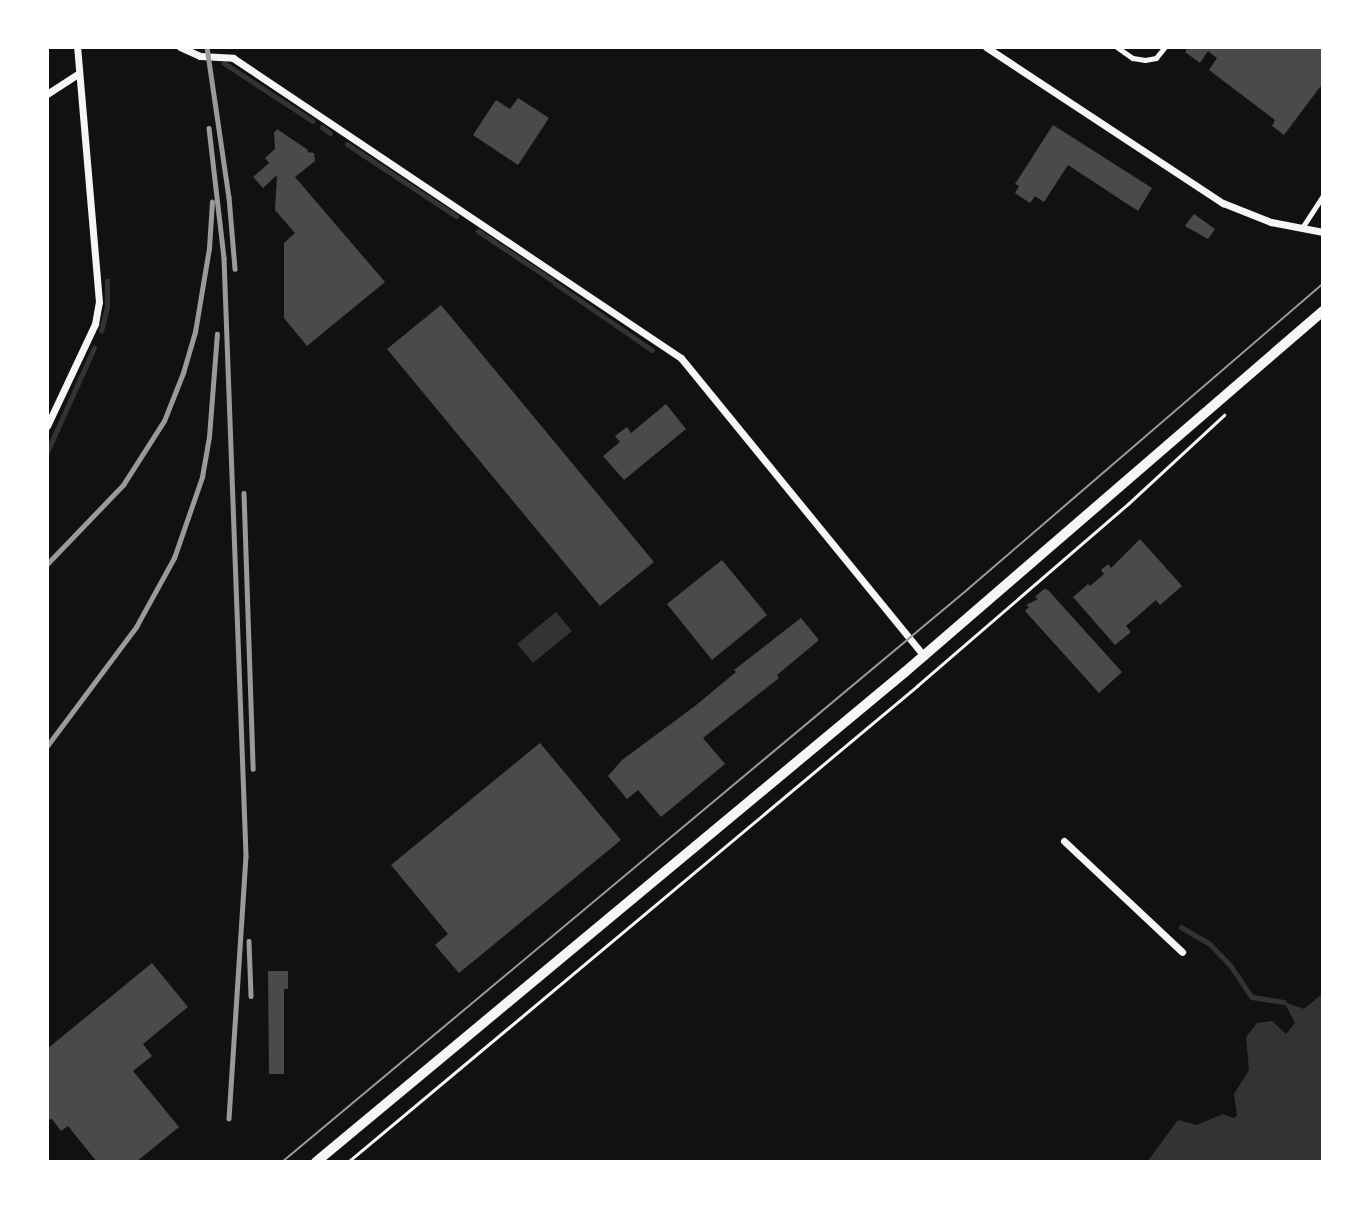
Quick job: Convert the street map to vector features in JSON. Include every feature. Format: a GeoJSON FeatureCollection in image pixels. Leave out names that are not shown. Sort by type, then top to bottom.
{"type":"FeatureCollection","features":[{"type":"Feature","properties":{"kind":"street"},"geometry":{"type":"LineString","coordinates":[[47,426],[98,313],[99,275],[77,47]]}},
{"type":"Feature","properties":{"kind":"street"},"geometry":{"type":"LineString","coordinates":[[180,47],[200,55],[233,58],[681,358],[924,656]]}},
{"type":"Feature","properties":{"kind":"street"},"geometry":{"type":"LineString","coordinates":[[986,47],[1223,203],[1261,219],[1323,232]]}},
{"type":"Feature","properties":{"kind":"street"},"geometry":{"type":"LineString","coordinates":[[47,94],[79,73]]}},
{"type":"Feature","properties":{"kind":"street"},"geometry":{"type":"LineString","coordinates":[[316,1162],[924,656],[1323,311]]}},
{"type":"Feature","properties":{"kind":"street"},"geometry":{"type":"LineString","coordinates":[[1064,841],[1182,952]]}},
{"type":"Feature","properties":{"kind":"lane"},"geometry":{"type":"LineString","coordinates":[[1117,47],[1133,58],[1145,60],[1156,58],[1165,47]]}},
{"type":"Feature","properties":{"kind":"lane"},"geometry":{"type":"LineString","coordinates":[[1302,228],[1323,196]]}},
{"type":"Feature","properties":{"kind":"path"},"geometry":{"type":"LineString","coordinates":[[348,1162],[928,677],[1128,503],[1228,410]]}},
{"type":"Feature","properties":{"kind":"shaded area"},"geometry":{"type":"Polygon","coordinates":[[[556,612],[572,631],[533,663],[517,644],[556,612]]]}},
{"type":"Feature","properties":{"kind":"shaded area"},"geometry":{"type":"Polygon","coordinates":[[[1323,993],[1323,1162],[1147,1162],[1178,1120],[1197,1125],[1223,1114],[1233,1118],[1237,1116],[1234,1094],[1249,1070],[1246,1037],[1257,1023],[1272,1021],[1286,1034],[1295,1023],[1284,1002],[1304,1009],[1323,993]]]}},
{"type":"Feature","properties":{"kind":"building"},"geometry":{"type":"Polygon","coordinates":[[[1188,47],[1323,47],[1323,83],[1284,135],[1272,126],[1275,120],[1209,70],[1217,58],[1208,51],[1200,63],[1185,52],[1188,47]]]}},
{"type":"Feature","properties":{"kind":"building"},"geometry":{"type":"Polygon","coordinates":[[[518,98],[549,118],[518,165],[473,135],[496,100],[510,109],[518,98]]]}},
{"type":"Feature","properties":{"kind":"building"},"geometry":{"type":"Polygon","coordinates":[[[1053,125],[1152,188],[1138,211],[1068,165],[1044,202],[1035,196],[1030,203],[1015,193],[1019,186],[1015,184],[1053,125]]]}},
{"type":"Feature","properties":{"kind":"building"},"geometry":{"type":"Polygon","coordinates":[[[277,129],[308,150],[307,152],[314,153],[315,161],[295,177],[385,282],[307,346],[284,318],[284,243],[295,233],[275,210],[277,175],[263,188],[253,177],[269,163],[265,158],[275,149],[274,133],[277,129]]]}},
{"type":"Feature","properties":{"kind":"building"},"geometry":{"type":"Polygon","coordinates":[[[1194,214],[1215,229],[1208,239],[1185,226],[1194,214]]]}},
{"type":"Feature","properties":{"kind":"building"},"geometry":{"type":"Polygon","coordinates":[[[441,305],[654,562],[600,606],[387,349],[441,305]]]}},
{"type":"Feature","properties":{"kind":"building"},"geometry":{"type":"Polygon","coordinates":[[[666,404],[686,429],[624,480],[603,456],[620,442],[615,436],[627,427],[631,433],[666,404]]]}},
{"type":"Feature","properties":{"kind":"building"},"geometry":{"type":"Polygon","coordinates":[[[1140,539],[1182,586],[1160,605],[1156,600],[1126,626],[1131,632],[1115,645],[1073,597],[1104,574],[1101,570],[1108,564],[1111,568],[1140,539]]]}},
{"type":"Feature","properties":{"kind":"building"},"geometry":{"type":"Polygon","coordinates":[[[722,560],[767,615],[712,660],[667,604],[722,560]]]}},
{"type":"Feature","properties":{"kind":"building"},"geometry":{"type":"Polygon","coordinates":[[[1044,589],[1048,590],[1122,672],[1099,693],[1025,611],[1029,607],[1026,605],[1038,599],[1035,597],[1044,589]]]}},
{"type":"Feature","properties":{"kind":"building"},"geometry":{"type":"Polygon","coordinates":[[[801,618],[819,640],[777,675],[779,678],[703,738],[725,764],[661,817],[638,790],[627,799],[608,776],[622,760],[695,706],[736,672],[734,670],[801,618]]]}},
{"type":"Feature","properties":{"kind":"building"},"geometry":{"type":"Polygon","coordinates":[[[540,743],[621,840],[459,973],[435,945],[448,934],[391,865],[540,743]]]}},
{"type":"Feature","properties":{"kind":"building"},"geometry":{"type":"Polygon","coordinates":[[[152,963],[188,1007],[143,1044],[152,1056],[133,1071],[179,1127],[136,1162],[97,1162],[68,1126],[61,1131],[52,1119],[47,1120],[47,1049],[152,963]]]}},
{"type":"Feature","properties":{"kind":"building"},"geometry":{"type":"Polygon","coordinates":[[[268,971],[288,971],[288,989],[284,989],[284,1074],[269,1074],[268,971]]]}},
{"type":"Feature","properties":{"kind":"waterway"},"geometry":{"type":"LineString","coordinates":[[224,63],[313,121]]}},
{"type":"Feature","properties":{"kind":"waterway"},"geometry":{"type":"LineString","coordinates":[[322,127],[330,133]]}},
{"type":"Feature","properties":{"kind":"waterway"},"geometry":{"type":"LineString","coordinates":[[347,144],[456,216]]}},
{"type":"Feature","properties":{"kind":"waterway"},"geometry":{"type":"LineString","coordinates":[[478,231],[552,280]]}},
{"type":"Feature","properties":{"kind":"waterway"},"geometry":{"type":"LineString","coordinates":[[101,331],[107,307],[107,281]]}},
{"type":"Feature","properties":{"kind":"waterway"},"geometry":{"type":"LineString","coordinates":[[555,283],[652,350]]}},
{"type":"Feature","properties":{"kind":"waterway"},"geometry":{"type":"LineString","coordinates":[[47,452],[94,348]]}},
{"type":"Feature","properties":{"kind":"waterway"},"geometry":{"type":"LineString","coordinates":[[1181,927],[1209,943],[1231,966],[1252,997],[1284,1002]]}},
{"type":"Feature","properties":{"kind":"tram line"},"geometry":{"type":"LineString","coordinates":[[282,1162],[968,589],[1323,284]]}},
{"type":"Feature","properties":{"kind":"railway"},"geometry":{"type":"LineString","coordinates":[[207,47],[229,197],[235,269]]}},
{"type":"Feature","properties":{"kind":"railway"},"geometry":{"type":"LineString","coordinates":[[209,128],[224,258],[246,856],[229,1118]]}},
{"type":"Feature","properties":{"kind":"railway"},"geometry":{"type":"LineString","coordinates":[[47,564],[123,485],[164,421],[183,373],[195,332],[209,248],[212,202]]}},
{"type":"Feature","properties":{"kind":"railway"},"geometry":{"type":"LineString","coordinates":[[47,746],[136,627],[174,558],[202,477],[209,437],[217,334]]}},
{"type":"Feature","properties":{"kind":"railway"},"geometry":{"type":"LineString","coordinates":[[244,493],[253,769]]}},
{"type":"Feature","properties":{"kind":"railway"},"geometry":{"type":"LineString","coordinates":[[249,941],[251,996]]}}]}
